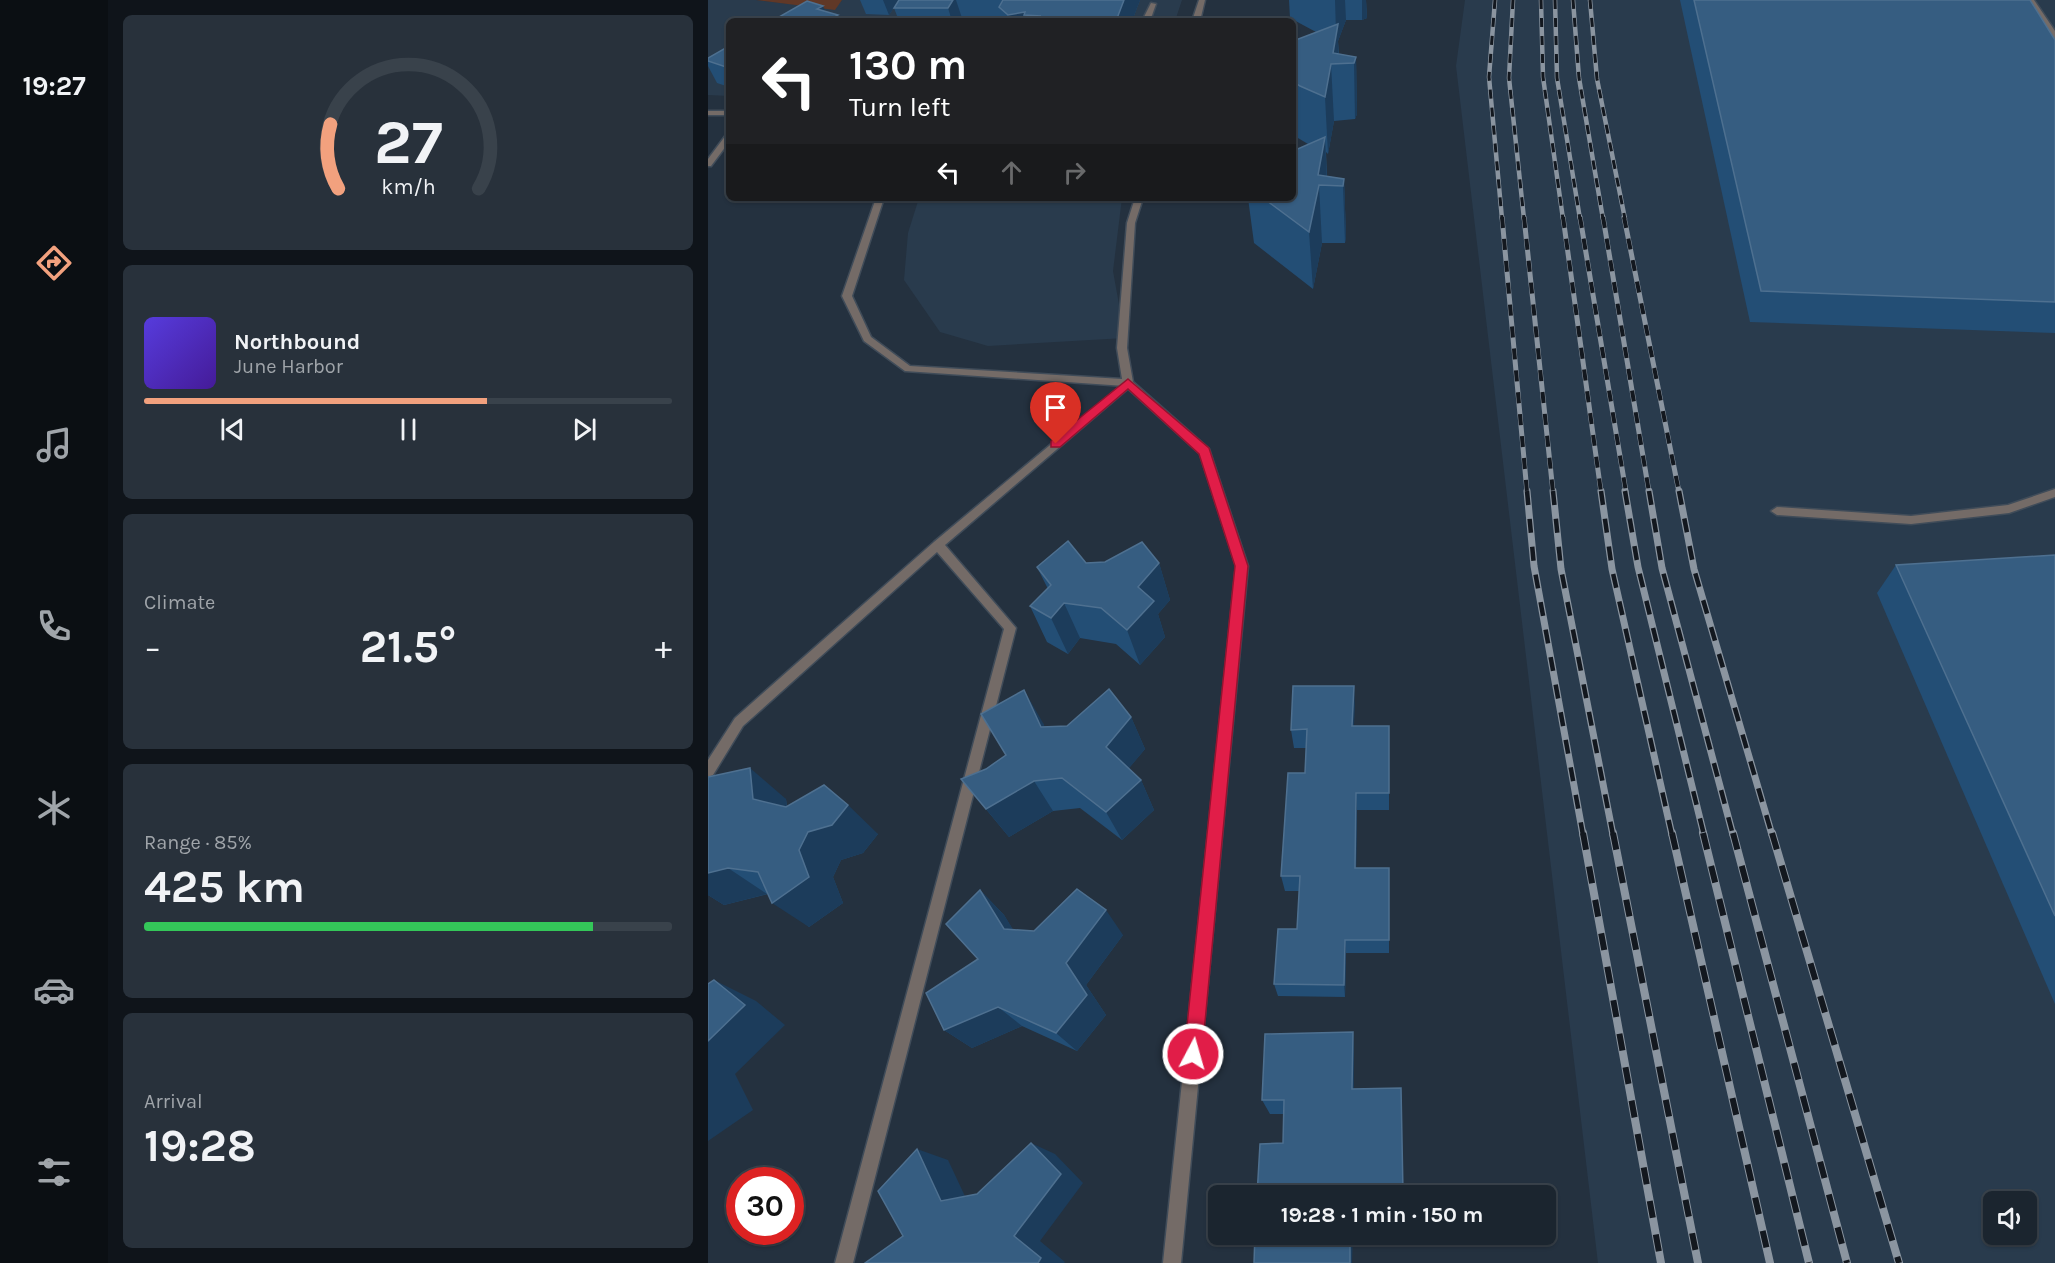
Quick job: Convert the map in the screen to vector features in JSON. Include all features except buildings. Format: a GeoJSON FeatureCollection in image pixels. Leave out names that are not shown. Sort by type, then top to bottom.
{"type":"FeatureCollection","features":[{"type":"Feature","properties":{"kind":"street"},"geometry":{"type":"LineString","coordinates":[[1197,18],[1202,0]]}},
{"type":"Feature","properties":{"kind":"street"},"geometry":{"type":"LineString","coordinates":[[2031,0],[2055,37]]}},
{"type":"Feature","properties":{"kind":"street"},"geometry":{"type":"LineString","coordinates":[[1147,18],[1153,4]]}},
{"type":"Feature","properties":{"kind":"street"},"geometry":{"type":"LineString","coordinates":[[708,114],[726,113]]}},
{"type":"Feature","properties":{"kind":"street"},"geometry":{"type":"LineString","coordinates":[[708,164],[726,140]]}},
{"type":"Feature","properties":{"kind":"street"},"geometry":{"type":"LineString","coordinates":[[879,201],[847,296],[867,339],[908,369],[1128,383]]}},
{"type":"Feature","properties":{"kind":"street"},"geometry":{"type":"LineString","coordinates":[[1138,201],[1131,223],[1122,348],[1128,383],[1204,452],[1242,566],[1172,1263]]}},
{"type":"Feature","properties":{"kind":"street"},"geometry":{"type":"LineString","coordinates":[[708,771],[739,722],[938,545],[1128,383]]}},
{"type":"Feature","properties":{"kind":"street"},"geometry":{"type":"LineString","coordinates":[[1777,511],[1911,520],[2009,509],[2055,493]]}},
{"type":"Feature","properties":{"kind":"street"},"geometry":{"type":"LineString","coordinates":[[844,1263],[1010,628],[938,545]]}},
{"type":"Feature","properties":{"kind":"shaded area"},"geometry":{"type":"Polygon","coordinates":[[[708,0],[756,0],[834,9],[842,0],[1182,0],[1176,18],[726,18],[726,96],[708,95],[708,0]]]}},
{"type":"Feature","properties":{"kind":"shaded area"},"geometry":{"type":"Polygon","coordinates":[[[756,0],[842,0],[835,10],[756,0]]]}},
{"type":"Feature","properties":{"kind":"shaded area"},"geometry":{"type":"Polygon","coordinates":[[[1465,0],[2055,0],[2055,1263],[1598,1263],[1456,66],[1465,0]]]}},
{"type":"Feature","properties":{"kind":"shaded area"},"geometry":{"type":"Polygon","coordinates":[[[918,201],[1122,201],[1113,271],[1125,338],[988,346],[940,332],[904,280],[908,233],[918,201]]]}},
{"type":"Feature","properties":{"kind":"railway"},"geometry":{"type":"LineString","coordinates":[[1495,0],[1489,77],[1502,219]]}},
{"type":"Feature","properties":{"kind":"railway"},"geometry":{"type":"LineString","coordinates":[[1513,0],[1509,78],[1524,219]]}},
{"type":"Feature","properties":{"kind":"railway"},"geometry":{"type":"LineString","coordinates":[[1541,0],[1543,77],[1563,219]]}},
{"type":"Feature","properties":{"kind":"railway"},"geometry":{"type":"LineString","coordinates":[[1555,0],[1557,78],[1580,219]]}},
{"type":"Feature","properties":{"kind":"railway"},"geometry":{"type":"LineString","coordinates":[[1573,0],[1579,78],[1603,219]]}},
{"type":"Feature","properties":{"kind":"railway"},"geometry":{"type":"LineString","coordinates":[[1590,0],[1597,79],[1625,219]]}},
{"type":"Feature","properties":{"kind":"railway"},"geometry":{"type":"LineString","coordinates":[[1502,217],[1527,492]]}},
{"type":"Feature","properties":{"kind":"railway"},"geometry":{"type":"LineString","coordinates":[[1524,217],[1553,492]]}},
{"type":"Feature","properties":{"kind":"railway"},"geometry":{"type":"LineString","coordinates":[[1563,217],[1601,492]]}},
{"type":"Feature","properties":{"kind":"railway"},"geometry":{"type":"LineString","coordinates":[[1580,217],[1626,492]]}},
{"type":"Feature","properties":{"kind":"railway"},"geometry":{"type":"LineString","coordinates":[[1603,217],[1649,492]]}},
{"type":"Feature","properties":{"kind":"railway"},"geometry":{"type":"LineString","coordinates":[[1624,217],[1679,492]]}},
{"type":"Feature","properties":{"kind":"railway"},"geometry":{"type":"LineString","coordinates":[[1527,491],[1534,566],[1583,835]]}},
{"type":"Feature","properties":{"kind":"railway"},"geometry":{"type":"LineString","coordinates":[[1553,491],[1561,569],[1613,835]]}},
{"type":"Feature","properties":{"kind":"railway"},"geometry":{"type":"LineString","coordinates":[[1601,491],[1612,569],[1672,835]]}},
{"type":"Feature","properties":{"kind":"railway"},"geometry":{"type":"LineString","coordinates":[[1625,491],[1638,567],[1704,835]]}},
{"type":"Feature","properties":{"kind":"railway"},"geometry":{"type":"LineString","coordinates":[[1649,491],[1662,568],[1733,835]]}},
{"type":"Feature","properties":{"kind":"railway"},"geometry":{"type":"LineString","coordinates":[[1679,491],[1694,569],[1772,835]]}},
{"type":"Feature","properties":{"kind":"railway"},"geometry":{"type":"LineString","coordinates":[[1583,833],[1661,1263]]}},
{"type":"Feature","properties":{"kind":"railway"},"geometry":{"type":"LineString","coordinates":[[1613,833],[1698,1263]]}},
{"type":"Feature","properties":{"kind":"railway"},"geometry":{"type":"LineString","coordinates":[[1672,833],[1770,1263]]}},
{"type":"Feature","properties":{"kind":"railway"},"geometry":{"type":"LineString","coordinates":[[1703,833],[1809,1263]]}},
{"type":"Feature","properties":{"kind":"railway"},"geometry":{"type":"LineString","coordinates":[[1733,833],[1847,1263]]}},
{"type":"Feature","properties":{"kind":"railway"},"geometry":{"type":"LineString","coordinates":[[1772,833],[1899,1263]]}},
{"type":"Feature","properties":{"kind":"route"},"geometry":{"type":"LineString","coordinates":[[1056,444],[1128,383],[1204,452],[1242,566],[1193,1054]]}}]}
